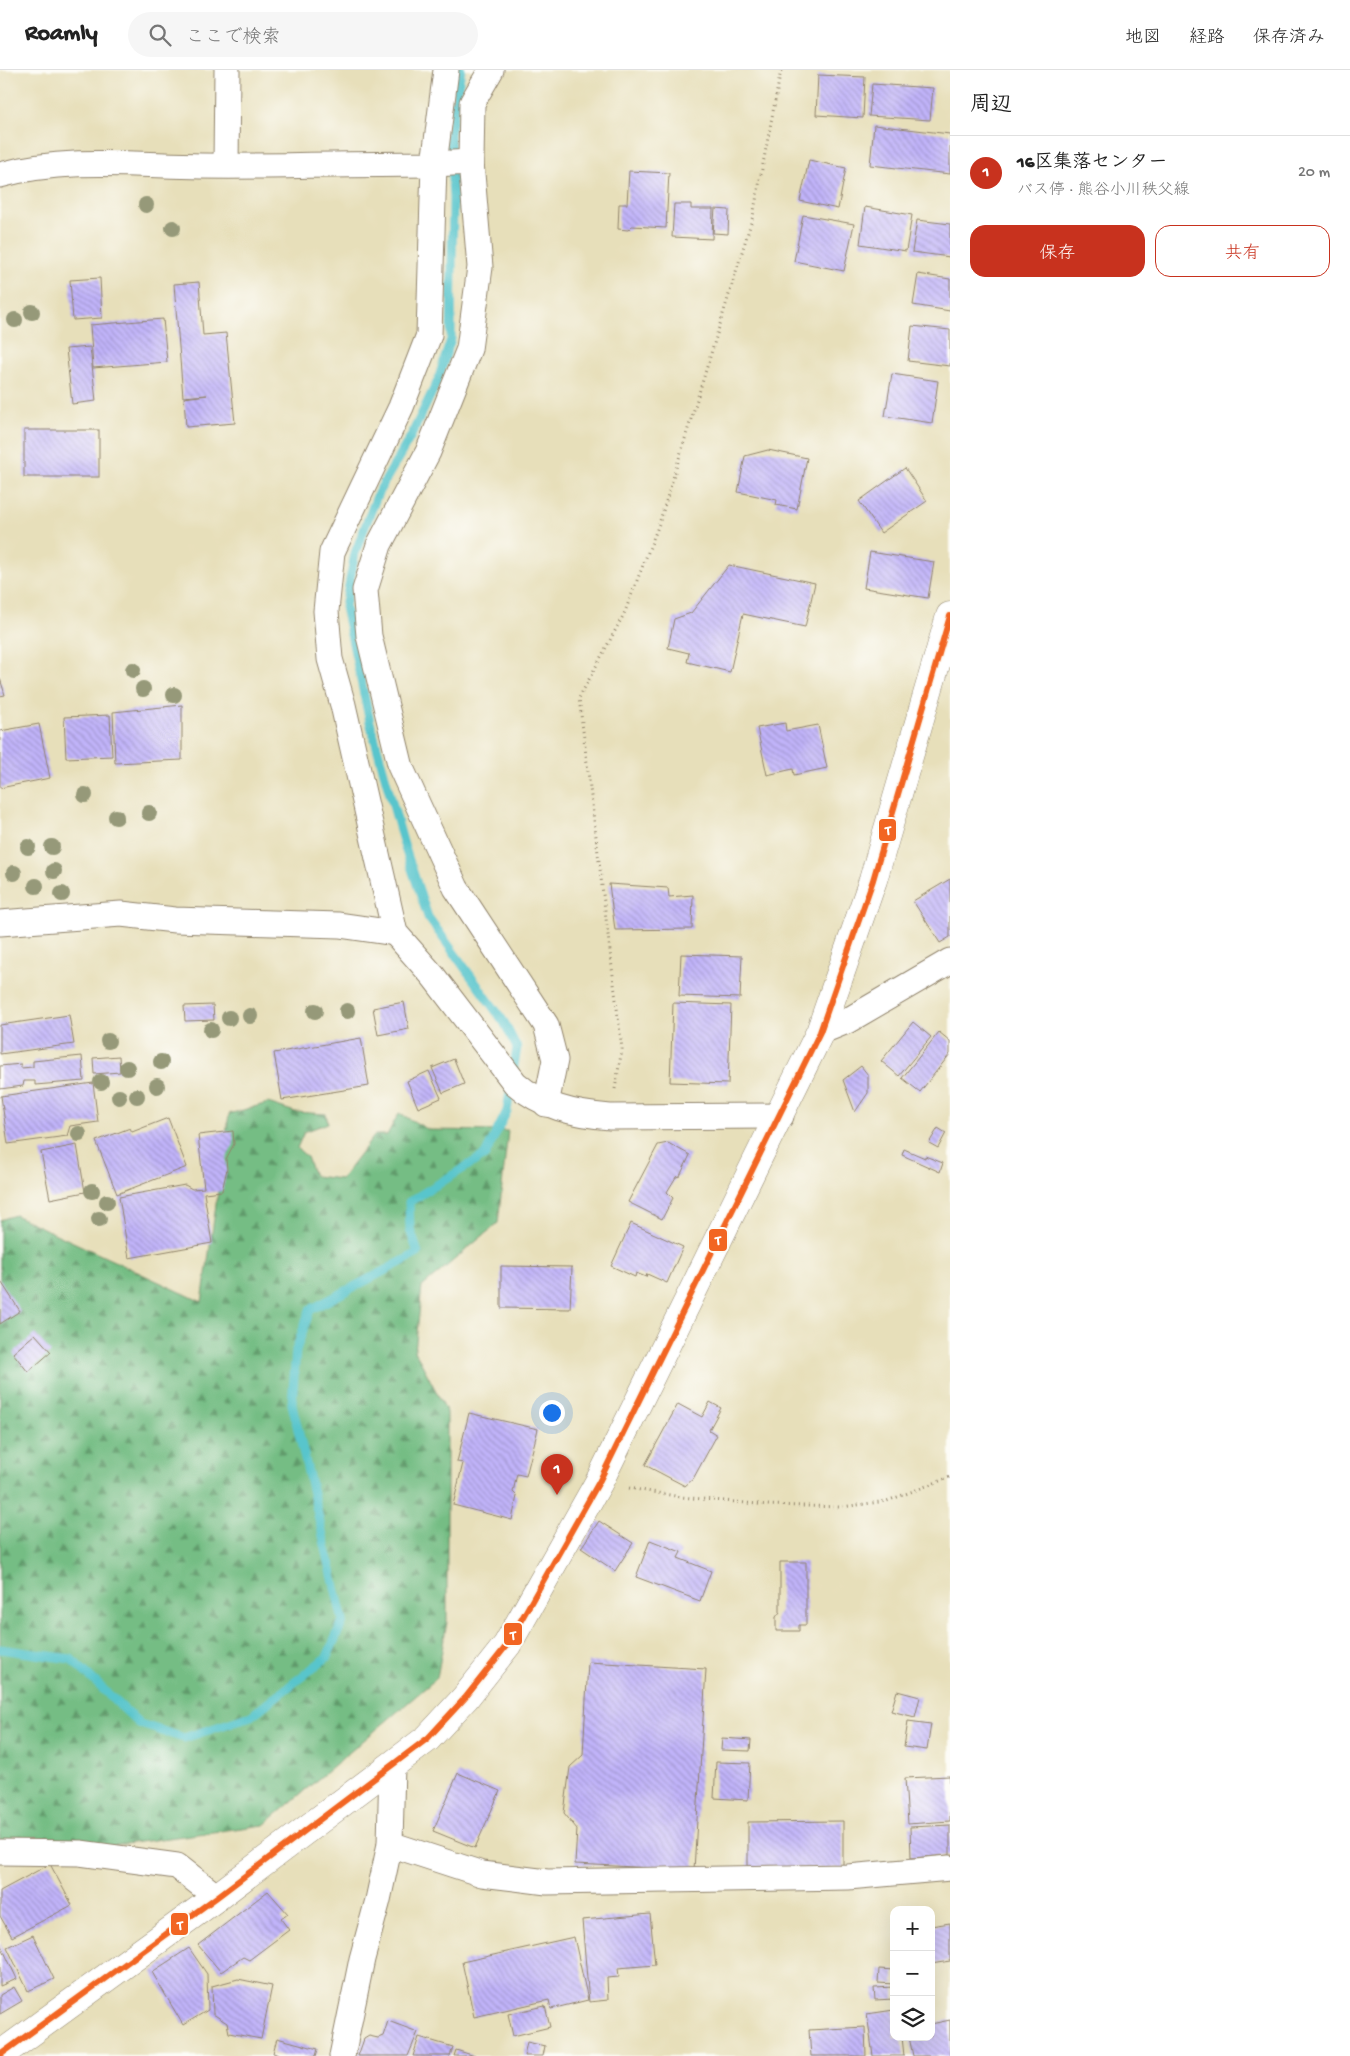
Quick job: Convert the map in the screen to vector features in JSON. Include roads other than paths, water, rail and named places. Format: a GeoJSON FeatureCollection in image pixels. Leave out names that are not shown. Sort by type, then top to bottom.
{"type":"FeatureCollection","features":[{"type":"Feature","properties":{"kind":"main road"},"geometry":{"type":"LineString","coordinates":[[0,2055],[218,1897],[428,1738],[465,1698],[507,1645],[599,1482],[781,1116],[820,1032],[873,880],[950,616]]}},
{"type":"Feature","properties":{"kind":"street"},"geometry":{"type":"LineString","coordinates":[[226,165],[227,70]]}},
{"type":"Feature","properties":{"kind":"street"},"geometry":{"type":"LineString","coordinates":[[446,70],[434,164],[429,335],[401,407],[332,552],[326,612],[330,659],[344,705],[395,933],[433,976],[515,1083],[524,1091],[546,1104],[558,1109],[586,1115],[610,1117],[781,1116]]}},
{"type":"Feature","properties":{"kind":"street"},"geometry":{"type":"LineString","coordinates":[[491,70],[472,103],[472,162],[480,267],[469,349],[428,452],[379,545],[365,590],[369,636],[401,768],[456,888],[546,1025],[555,1060],[546,1104]]}},
{"type":"Feature","properties":{"kind":"street"},"geometry":{"type":"LineString","coordinates":[[0,175],[21,169],[74,163],[226,165],[434,164],[472,162]]}},
{"type":"Feature","properties":{"kind":"street"},"geometry":{"type":"LineString","coordinates":[[0,922],[121,914],[175,920],[339,925],[395,933]]}},
{"type":"Feature","properties":{"kind":"street"},"geometry":{"type":"LineString","coordinates":[[820,1032],[847,1021],[950,961]]}},
{"type":"Feature","properties":{"kind":"street"},"geometry":{"type":"LineString","coordinates":[[342,2056],[362,1958],[378,1900],[390,1844],[392,1765]]}},
{"type":"Feature","properties":{"kind":"street"},"geometry":{"type":"LineString","coordinates":[[390,1844],[482,1874],[547,1882],[848,1877],[950,1868]]}},
{"type":"Feature","properties":{"kind":"street"},"geometry":{"type":"LineString","coordinates":[[0,1852],[80,1853],[177,1866],[218,1897]]}},
{"type":"Feature","properties":{"kind":"waterway"},"geometry":{"type":"LineString","coordinates":[[461,70],[450,135],[453,199],[451,339],[438,380],[411,436],[378,493],[355,553],[345,607],[370,722],[404,845],[428,917],[504,1022],[517,1048],[513,1072]]}},
{"type":"Feature","properties":{"kind":"waterway"},"geometry":{"type":"LineString","coordinates":[[0,1649],[71,1659],[140,1724],[184,1738],[251,1716],[327,1657],[343,1621],[292,1404],[296,1350],[310,1310],[418,1253],[410,1229],[409,1202],[485,1155],[507,1111],[511,1085]]}},
{"type":"Feature","properties":{"kind":"place","name":"16区集落センター"},"geometry":{"type":"Point","coordinates":[557,1495]}}]}
